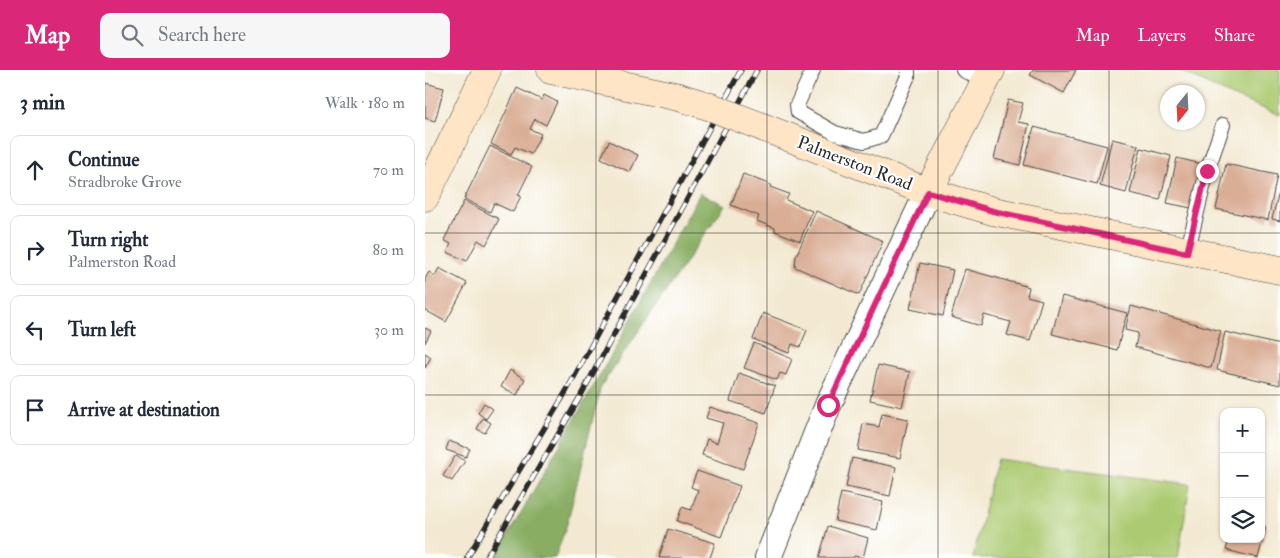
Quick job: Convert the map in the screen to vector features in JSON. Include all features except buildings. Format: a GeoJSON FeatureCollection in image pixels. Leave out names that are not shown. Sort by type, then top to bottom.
{"type":"FeatureCollection","features":[{"type":"Feature","properties":{"kind":"main road"},"geometry":{"type":"LineString","coordinates":[[425,198],[487,70]]}},
{"type":"Feature","properties":{"kind":"main road","name":"Palmerston Road"},"geometry":{"type":"LineString","coordinates":[[551,70],[679,97],[711,107],[928,192],[993,211],[1187,253],[1280,270]]}},
{"type":"Feature","properties":{"kind":"main road"},"geometry":{"type":"LineString","coordinates":[[928,192],[979,74]]}},
{"type":"Feature","properties":{"kind":"street"},"geometry":{"type":"LineString","coordinates":[[768,558],[828,405],[928,192]]}},
{"type":"Feature","properties":{"kind":"lane"},"geometry":{"type":"LineString","coordinates":[[813,70],[797,105],[798,112],[835,133],[864,141],[881,136],[908,76],[908,70]]}},
{"type":"Feature","properties":{"kind":"lane"},"geometry":{"type":"LineString","coordinates":[[1187,253],[1207,171],[1223,125]]}},
{"type":"Feature","properties":{"kind":"green space"},"geometry":{"type":"Polygon","coordinates":[[[1178,70],[1280,70],[1280,115],[1232,96],[1178,70]]]}},
{"type":"Feature","properties":{"kind":"green space"},"geometry":{"type":"Polygon","coordinates":[[[700,193],[725,205],[601,386],[567,524],[555,558],[495,558],[617,345],[700,193]]]}},
{"type":"Feature","properties":{"kind":"green space"},"geometry":{"type":"Polygon","coordinates":[[[996,459],[1190,484],[1178,558],[973,558],[996,459]]]}},
{"type":"Feature","properties":{"kind":"railway"},"geometry":{"type":"LineString","coordinates":[[467,558],[567,390],[741,70]]}},
{"type":"Feature","properties":{"kind":"railway"},"geometry":{"type":"LineString","coordinates":[[486,558],[580,397],[757,70]]}},
{"type":"Feature","properties":{"kind":"route"},"geometry":{"type":"LineString","coordinates":[[828,405],[928,192],[993,211],[1187,253],[1207,171]]}}]}
